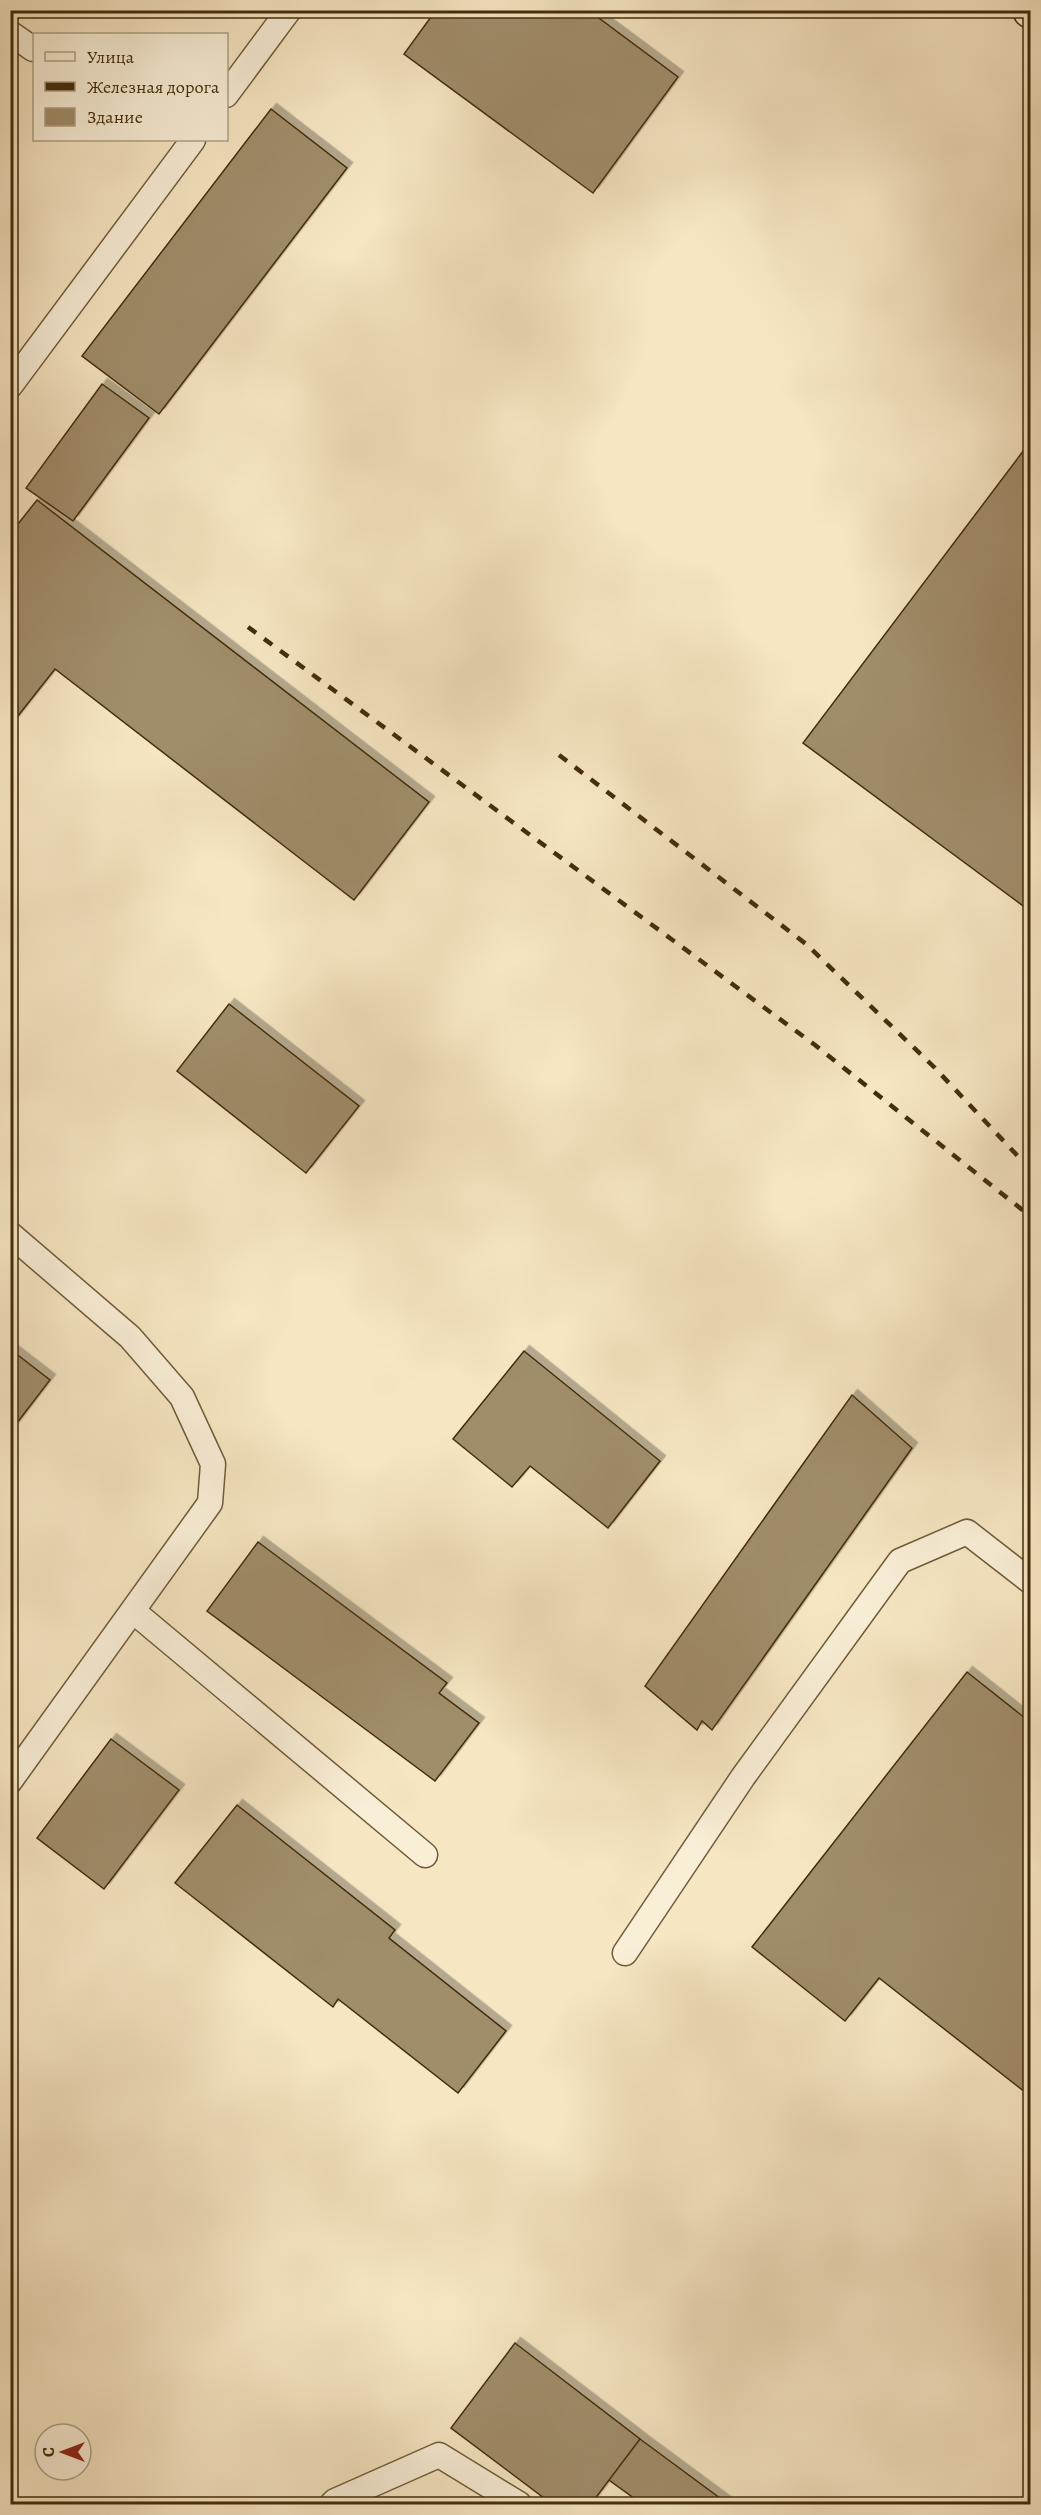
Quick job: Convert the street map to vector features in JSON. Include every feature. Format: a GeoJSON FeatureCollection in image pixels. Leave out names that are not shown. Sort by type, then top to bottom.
{"type":"FeatureCollection","features":[{"type":"Feature","properties":{"kind":"lane"},"geometry":{"type":"LineString","coordinates":[[228,91],[289,10]]}},
{"type":"Feature","properties":{"kind":"lane"},"geometry":{"type":"LineString","coordinates":[[10,33],[33,49]]}},
{"type":"Feature","properties":{"kind":"lane"},"geometry":{"type":"LineString","coordinates":[[10,386],[192,141]]}},
{"type":"Feature","properties":{"kind":"lane"},"geometry":{"type":"LineString","coordinates":[[10,1234],[130,1337],[182,1397],[213,1464],[210,1503],[10,1780]]}},
{"type":"Feature","properties":{"kind":"lane"},"geometry":{"type":"LineString","coordinates":[[625,1953],[743,1777],[900,1561],[967,1532],[1030,1581]]}},
{"type":"Feature","properties":{"kind":"lane"},"geometry":{"type":"LineString","coordinates":[[133,1611],[425,1855]]}},
{"type":"Feature","properties":{"kind":"lane"},"geometry":{"type":"LineString","coordinates":[[332,2505],[335,2501],[439,2455],[519,2505]]}},
{"type":"Feature","properties":{"kind":"building"},"geometry":{"type":"Polygon","coordinates":[[[436,10],[588,10],[678,77],[593,193],[404,54],[436,10]]]}},
{"type":"Feature","properties":{"kind":"building"},"geometry":{"type":"Polygon","coordinates":[[[271,109],[347,168],[159,414],[82,356],[271,109]]]}},
{"type":"Feature","properties":{"kind":"building"},"geometry":{"type":"Polygon","coordinates":[[[102,384],[149,418],[73,521],[26,488],[102,384]]]}},
{"type":"Feature","properties":{"kind":"building"},"geometry":{"type":"Polygon","coordinates":[[[1030,442],[1030,911],[803,743],[1030,442]]]}},
{"type":"Feature","properties":{"kind":"building"},"geometry":{"type":"Polygon","coordinates":[[[37,500],[429,802],[354,900],[55,669],[10,726],[10,534],[37,500]]]}},
{"type":"Feature","properties":{"kind":"building"},"geometry":{"type":"Polygon","coordinates":[[[229,1004],[359,1106],[306,1173],[177,1071],[229,1004]]]}},
{"type":"Feature","properties":{"kind":"building"},"geometry":{"type":"Polygon","coordinates":[[[10,1349],[50,1380],[10,1432],[10,1349]]]}},
{"type":"Feature","properties":{"kind":"building"},"geometry":{"type":"Polygon","coordinates":[[[524,1351],[660,1461],[608,1528],[530,1466],[512,1487],[453,1439],[524,1351]]]}},
{"type":"Feature","properties":{"kind":"building"},"geometry":{"type":"Polygon","coordinates":[[[852,1395],[912,1448],[712,1730],[702,1721],[697,1730],[645,1686],[852,1395]]]}},
{"type":"Feature","properties":{"kind":"building"},"geometry":{"type":"Polygon","coordinates":[[[258,1542],[447,1683],[439,1693],[479,1723],[435,1781],[207,1611],[258,1542]]]}},
{"type":"Feature","properties":{"kind":"building"},"geometry":{"type":"Polygon","coordinates":[[[967,1672],[1030,1722],[1030,2096],[879,1978],[845,2021],[752,1947],[967,1672]]]}},
{"type":"Feature","properties":{"kind":"building"},"geometry":{"type":"Polygon","coordinates":[[[111,1739],[179,1790],[104,1889],[37,1838],[111,1739]]]}},
{"type":"Feature","properties":{"kind":"building"},"geometry":{"type":"Polygon","coordinates":[[[237,1805],[395,1930],[389,1938],[506,2031],[458,2093],[338,1999],[333,2007],[175,1883],[237,1805]]]}},
{"type":"Feature","properties":{"kind":"building"},"geometry":{"type":"Polygon","coordinates":[[[515,2343],[640,2439],[591,2504],[552,2504],[451,2428],[515,2343]]]}},
{"type":"Feature","properties":{"kind":"building"},"geometry":{"type":"Polygon","coordinates":[[[640,2439],[728,2504],[642,2504],[609,2480],[640,2439]]]}},
{"type":"Feature","properties":{"kind":"railway"},"geometry":{"type":"LineString","coordinates":[[248,627],[815,1045],[1030,1216]]}},
{"type":"Feature","properties":{"kind":"railway"},"geometry":{"type":"LineString","coordinates":[[559,755],[806,944],[934,1067],[1030,1169]]}}]}
